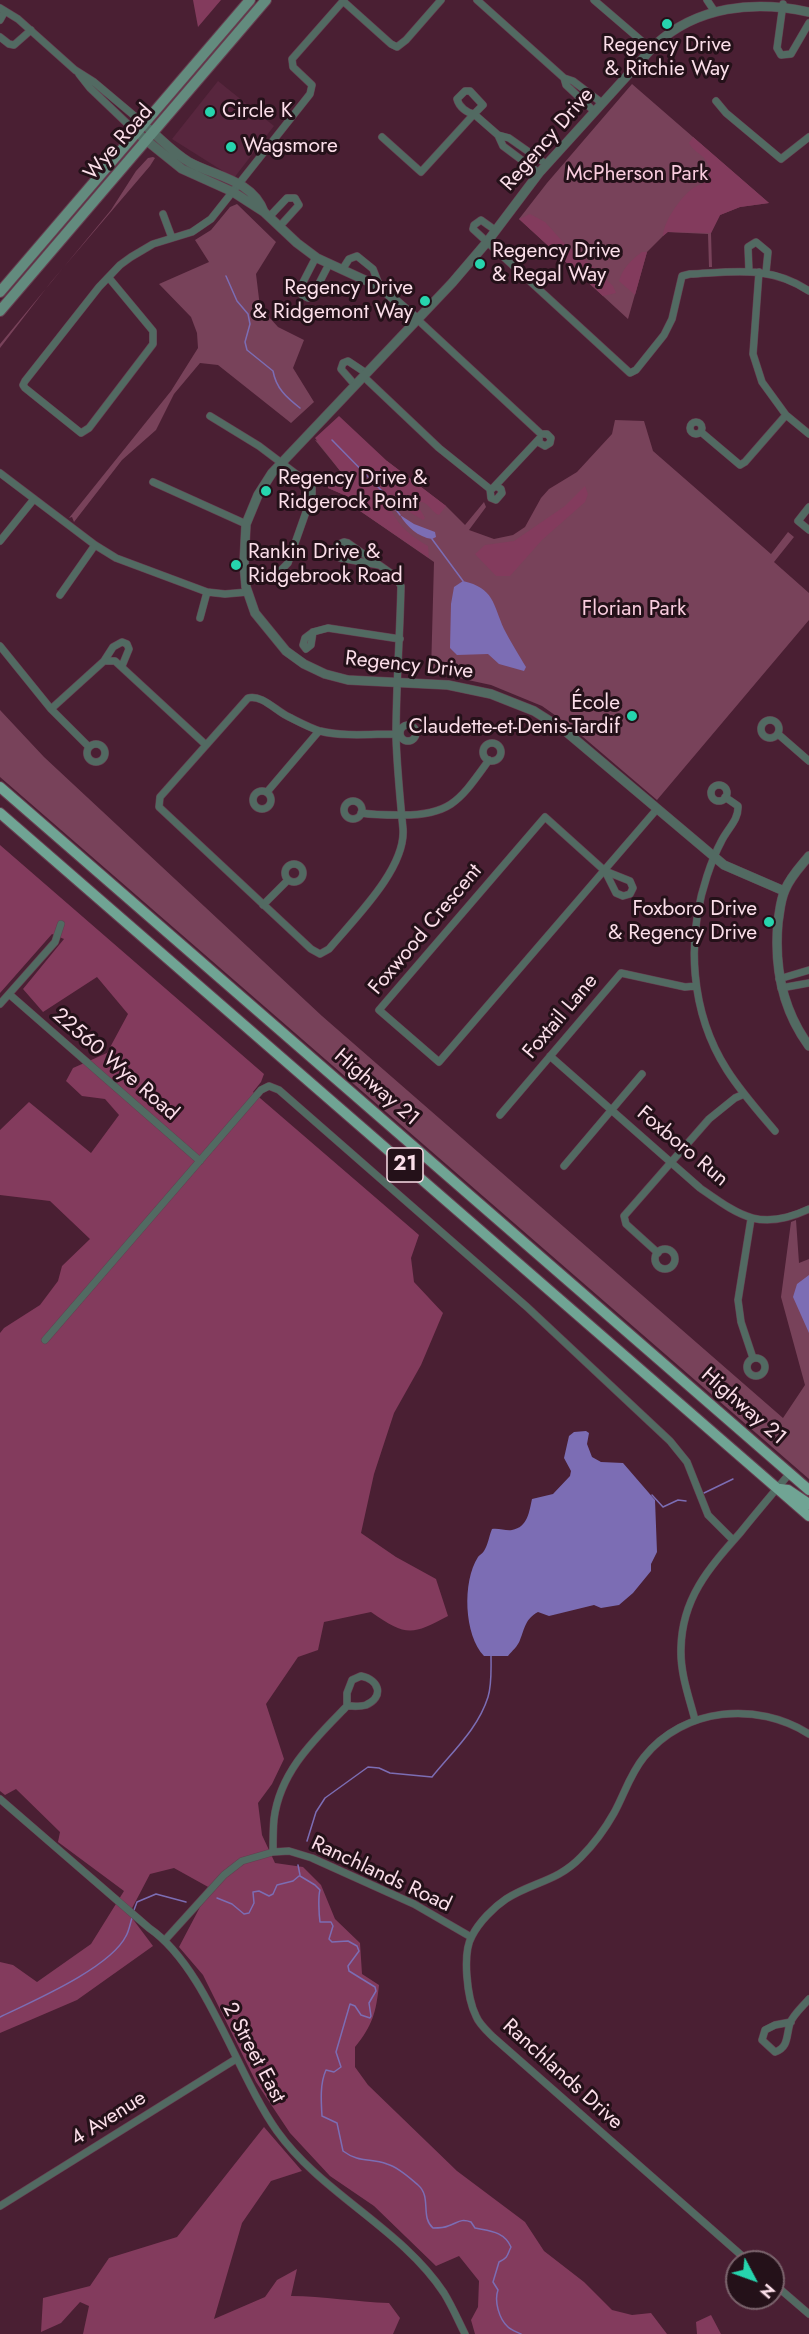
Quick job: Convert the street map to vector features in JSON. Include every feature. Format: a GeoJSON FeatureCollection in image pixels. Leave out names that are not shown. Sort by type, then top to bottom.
{"type":"FeatureCollection","features":[{"type":"Feature","properties":{"kind":"main road","name":"Wye Road"},"geometry":{"type":"LineString","coordinates":[[0,292],[250,0]]}},
{"type":"Feature","properties":{"kind":"main road","name":"Wye Road"},"geometry":{"type":"LineString","coordinates":[[0,311],[266,0]]}},
{"type":"Feature","properties":{"kind":"main road","name":"Highway 21"},"geometry":{"type":"LineString","coordinates":[[0,787],[809,1490]]}},
{"type":"Feature","properties":{"kind":"main road","name":"Highway 21"},"geometry":{"type":"LineString","coordinates":[[0,813],[809,1516]]}},
{"type":"Feature","properties":{"kind":"main road"},"geometry":{"type":"LineString","coordinates":[[777,1489],[788,1490],[809,1504]]}},
{"type":"Feature","properties":{"kind":"street"},"geometry":{"type":"LineString","coordinates":[[109,278],[153,331],[153,344],[89,428],[81,433],[23,385],[28,375],[109,278],[131,257],[153,244],[192,232],[205,224],[236,188],[310,94],[312,85],[292,67],[292,59],[343,1],[397,47],[441,0]]}},
{"type":"Feature","properties":{"kind":"street"},"geometry":{"type":"LineString","coordinates":[[477,0],[564,78],[573,81],[602,103]]}},
{"type":"Feature","properties":{"kind":"street"},"geometry":{"type":"LineString","coordinates":[[594,0],[651,49]]}},
{"type":"Feature","properties":{"kind":"street"},"geometry":{"type":"LineString","coordinates":[[707,0],[713,9]]}},
{"type":"Feature","properties":{"kind":"street","name":"Regency Drive"},"geometry":{"type":"LineString","coordinates":[[787,892],[732,869],[714,857],[564,730],[534,711],[491,694],[448,685],[348,680],[325,674],[304,664],[286,651],[255,613],[248,592],[244,564],[246,524],[264,483],[281,462],[418,320],[487,242],[539,173],[651,49],[671,30],[713,9],[755,2],[804,7]]}},
{"type":"Feature","properties":{"kind":"street"},"geometry":{"type":"LineString","coordinates":[[783,4],[777,48],[781,55],[791,54],[809,23]]}},
{"type":"Feature","properties":{"kind":"street"},"geometry":{"type":"LineString","coordinates":[[0,20],[3,10],[31,30],[75,70],[90,88],[140,128]]}},
{"type":"Feature","properties":{"kind":"street"},"geometry":{"type":"LineString","coordinates":[[0,37],[14,45],[31,30]]}},
{"type":"Feature","properties":{"kind":"street"},"geometry":{"type":"LineString","coordinates":[[75,70],[94,82],[182,169],[255,197],[267,214],[297,243],[316,257],[380,287],[418,320],[540,438],[493,488],[439,448],[355,364],[348,361],[343,363],[340,369],[355,385]]}},
{"type":"Feature","properties":{"kind":"street"},"geometry":{"type":"LineString","coordinates":[[564,78],[566,85],[594,111]]}},
{"type":"Feature","properties":{"kind":"street"},"geometry":{"type":"LineString","coordinates":[[716,101],[726,113],[781,159],[809,137]]}},
{"type":"Feature","properties":{"kind":"street"},"geometry":{"type":"LineString","coordinates":[[382,137],[421,172],[474,114],[498,135],[503,146],[539,173]]}},
{"type":"Feature","properties":{"kind":"street"},"geometry":{"type":"LineString","coordinates":[[498,135],[509,138],[546,165]]}},
{"type":"Feature","properties":{"kind":"street"},"geometry":{"type":"LineString","coordinates":[[267,214],[287,198],[295,198],[299,205],[280,226]]}},
{"type":"Feature","properties":{"kind":"street"},"geometry":{"type":"LineString","coordinates":[[163,214],[172,238]]}},
{"type":"Feature","properties":{"kind":"street"},"geometry":{"type":"LineString","coordinates":[[495,230],[482,220],[474,225],[474,231],[630,373],[636,370],[664,335],[672,319],[682,276],[762,272],[783,277],[809,291]]}},
{"type":"Feature","properties":{"kind":"street"},"geometry":{"type":"LineString","coordinates":[[748,271],[748,247],[756,242],[768,252],[762,272],[753,354],[762,382],[786,415],[809,434]]}},
{"type":"Feature","properties":{"kind":"street"},"geometry":{"type":"LineString","coordinates":[[342,270],[349,259],[357,256],[373,269],[380,287]]}},
{"type":"Feature","properties":{"kind":"street"},"geometry":{"type":"LineString","coordinates":[[316,257],[299,290],[302,295],[308,298],[314,295],[329,264]]}},
{"type":"Feature","properties":{"kind":"street"},"geometry":{"type":"LineString","coordinates":[[701,432],[740,465],[786,415]]}},
{"type":"Feature","properties":{"kind":"street"},"geometry":{"type":"LineString","coordinates":[[210,416],[281,462],[312,486],[312,495],[288,563],[281,570],[266,575]]}},
{"type":"Feature","properties":{"kind":"street"},"geometry":{"type":"LineString","coordinates":[[0,473],[95,545],[116,558],[207,592],[225,594],[248,592]]}},
{"type":"Feature","properties":{"kind":"street"},"geometry":{"type":"LineString","coordinates":[[153,482],[246,524]]}},
{"type":"Feature","properties":{"kind":"street"},"geometry":{"type":"LineString","coordinates":[[0,541],[34,499]]}},
{"type":"Feature","properties":{"kind":"street"},"geometry":{"type":"LineString","coordinates":[[809,507],[798,521],[809,530]]}},
{"type":"Feature","properties":{"kind":"street"},"geometry":{"type":"LineString","coordinates":[[379,565],[340,558],[335,552],[337,545],[348,543],[395,576],[401,586],[396,683],[398,734],[400,815],[403,830],[397,860],[381,887],[329,949],[320,954],[315,952],[159,807],[160,797],[252,696],[286,716],[320,730],[346,734],[398,734]]}},
{"type":"Feature","properties":{"kind":"street"},"geometry":{"type":"LineString","coordinates":[[60,595],[95,545]]}},
{"type":"Feature","properties":{"kind":"street"},"geometry":{"type":"LineString","coordinates":[[200,618],[207,592]]}},
{"type":"Feature","properties":{"kind":"street","name":"Regency Drive"},"geometry":{"type":"LineString","coordinates":[[313,632],[328,628],[400,639]]}},
{"type":"Feature","properties":{"kind":"street"},"geometry":{"type":"LineString","coordinates":[[51,709],[104,661],[113,646],[122,642],[127,644],[129,649],[122,666]]}},
{"type":"Feature","properties":{"kind":"street"},"geometry":{"type":"LineString","coordinates":[[0,646],[51,709],[89,747]]}},
{"type":"Feature","properties":{"kind":"street"},"geometry":{"type":"LineString","coordinates":[[104,661],[115,661],[122,666],[207,745]]}},
{"type":"Feature","properties":{"kind":"street"},"geometry":{"type":"LineString","coordinates":[[267,792],[320,730]]}},
{"type":"Feature","properties":{"kind":"street"},"geometry":{"type":"LineString","coordinates":[[778,734],[809,761]]}},
{"type":"Feature","properties":{"kind":"street"},"geometry":{"type":"LineString","coordinates":[[361,813],[380,816],[430,815],[448,807],[471,786],[489,760]]}},
{"type":"Feature","properties":{"kind":"street"},"geometry":{"type":"LineString","coordinates":[[725,797],[738,806],[739,814],[722,840],[703,889],[693,945],[696,986],[704,1021],[718,1054],[744,1094],[775,1131]]}},
{"type":"Feature","properties":{"kind":"street","name":"Foxwood Crescent"},"geometry":{"type":"LineString","coordinates":[[605,871],[545,817],[379,1010],[439,1062],[605,871],[657,809]]}},
{"type":"Feature","properties":{"kind":"street"},"geometry":{"type":"LineString","coordinates":[[806,860],[793,874],[780,906],[776,946],[780,984],[790,1016],[809,1046]]}},
{"type":"Feature","properties":{"kind":"street"},"geometry":{"type":"LineString","coordinates":[[263,904],[288,880]]}},
{"type":"Feature","properties":{"kind":"street"},"geometry":{"type":"LineString","coordinates":[[0,1004],[54,942],[61,924]]}},
{"type":"Feature","properties":{"kind":"street"},"geometry":{"type":"LineString","coordinates":[[780,984],[809,970]]}},
{"type":"Feature","properties":{"kind":"street","name":"Foxtail Lane"},"geometry":{"type":"LineString","coordinates":[[500,1115],[621,973],[685,987],[696,986]]}},
{"type":"Feature","properties":{"kind":"street"},"geometry":{"type":"LineString","coordinates":[[780,984],[809,983]]}},
{"type":"Feature","properties":{"kind":"street","name":"22560 Wye Road"},"geometry":{"type":"LineString","coordinates":[[9,994],[200,1161]]}},
{"type":"Feature","properties":{"kind":"street","name":"Foxboro Run"},"geometry":{"type":"LineString","coordinates":[[550,1056],[700,1188],[751,1220]]}},
{"type":"Feature","properties":{"kind":"street"},"geometry":{"type":"LineString","coordinates":[[564,1166],[642,1074]]}},
{"type":"Feature","properties":{"kind":"street"},"geometry":{"type":"LineString","coordinates":[[45,1340],[261,1090],[269,1086],[279,1090],[527,1307],[655,1427],[687,1462],[708,1515],[733,1540]]}},
{"type":"Feature","properties":{"kind":"street"},"geometry":{"type":"LineString","coordinates":[[658,1253],[626,1224],[624,1216],[709,1119],[735,1098],[744,1094]]}},
{"type":"Feature","properties":{"kind":"street"},"geometry":{"type":"LineString","coordinates":[[753,1358],[741,1322],[738,1300],[751,1220],[783,1219],[809,1209]]}},
{"type":"Feature","properties":{"kind":"street"},"geometry":{"type":"LineString","coordinates":[[695,1720],[684,1677],[681,1648],[684,1622],[690,1602],[710,1567],[790,1473]]}},
{"type":"Feature","properties":{"kind":"street"},"geometry":{"type":"LineString","coordinates":[[273,1851],[274,1817],[281,1791],[291,1770],[308,1747],[347,1706],[347,1693],[351,1680],[361,1676],[372,1678],[376,1683],[377,1691],[372,1701],[364,1706],[347,1706]]}},
{"type":"Feature","properties":{"kind":"street"},"geometry":{"type":"LineString","coordinates":[[471,1937],[495,1908],[507,1898],[564,1872],[580,1859],[604,1830],[643,1758],[666,1737],[695,1720],[725,1714],[755,1713],[798,1727],[809,1734]]}},
{"type":"Feature","properties":{"kind":"street","name":"2 Street East"},"geometry":{"type":"LineString","coordinates":[[0,1799],[165,1940],[200,1988],[236,2059],[271,2122],[285,2142],[312,2169],[394,2239],[425,2269],[444,2293],[465,2334]]}},
{"type":"Feature","properties":{"kind":"street","name":"Ranchlands Road"},"geometry":{"type":"LineString","coordinates":[[165,1940],[225,1875],[242,1861],[273,1851],[289,1851],[312,1858],[414,1904],[471,1937]]}},
{"type":"Feature","properties":{"kind":"street","name":"Ranchlands Drive"},"geometry":{"type":"LineString","coordinates":[[471,1937],[467,1967],[468,1990],[476,2018],[493,2037],[735,2250]]}},
{"type":"Feature","properties":{"kind":"street"},"geometry":{"type":"LineString","coordinates":[[790,2022],[765,2030],[762,2040],[768,2048],[774,2052],[781,2050],[787,2041],[790,2022],[809,1999]]}},
{"type":"Feature","properties":{"kind":"street","name":"4 Avenue"},"geometry":{"type":"LineString","coordinates":[[0,2206],[236,2059]]}},
{"type":"Feature","properties":{"kind":"street"},"geometry":{"type":"LineString","coordinates":[[785,2293],[809,2314]]}},
{"type":"Feature","properties":{"kind":"shaded area"},"geometry":{"type":"Polygon","coordinates":[[[193,0],[221,0],[198,27],[193,0]]]}},
{"type":"Feature","properties":{"kind":"shaded area"},"geometry":{"type":"Polygon","coordinates":[[[218,81],[274,126],[234,178],[172,139],[218,81]]]}},
{"type":"Feature","properties":{"kind":"shaded area"},"geometry":{"type":"Polygon","coordinates":[[[693,137],[769,203],[740,207],[720,215],[711,233],[668,232],[663,236],[666,224],[678,204],[688,192],[705,182],[709,176],[706,161],[689,143],[693,137]]]}},
{"type":"Feature","properties":{"kind":"shaded area"},"geometry":{"type":"Polygon","coordinates":[[[530,214],[545,222],[563,242],[613,286],[616,293],[603,296],[519,219],[530,214]]]}},
{"type":"Feature","properties":{"kind":"shaded area"},"geometry":{"type":"Polygon","coordinates":[[[642,252],[647,252],[635,295],[619,281],[628,265],[642,252]]]}},
{"type":"Feature","properties":{"kind":"shaded area"},"geometry":{"type":"Polygon","coordinates":[[[339,416],[387,461],[446,506],[439,515],[425,503],[420,502],[418,506],[425,518],[423,520],[411,513],[392,494],[387,502],[403,528],[428,546],[429,558],[347,502],[349,497],[328,488],[328,484],[341,472],[315,438],[339,416]]]}},
{"type":"Feature","properties":{"kind":"shaded area"},"geometry":{"type":"Polygon","coordinates":[[[585,486],[588,494],[585,502],[542,540],[510,576],[496,576],[475,554],[485,545],[514,541],[565,506],[585,486]]]}},
{"type":"Feature","properties":{"kind":"shaded area"},"geometry":{"type":"Polygon","coordinates":[[[400,515],[414,524],[435,532],[436,537],[432,539],[418,534],[406,524],[400,515]]]}},
{"type":"Feature","properties":{"kind":"shaded area"},"geometry":{"type":"Polygon","coordinates":[[[463,581],[481,588],[491,598],[504,629],[526,667],[524,671],[499,664],[488,654],[457,655],[450,648],[451,604],[454,587],[463,581]]]}},
{"type":"Feature","properties":{"kind":"shaded area"},"geometry":{"type":"Polygon","coordinates":[[[0,845],[264,1074],[253,1092],[419,1235],[411,1258],[414,1282],[443,1313],[421,1365],[394,1413],[374,1474],[361,1533],[396,1557],[436,1579],[448,1616],[417,1630],[393,1626],[371,1612],[324,1622],[318,1650],[298,1657],[266,1704],[284,1759],[272,1784],[258,1803],[262,1835],[275,1863],[303,1867],[321,1885],[335,1919],[360,1943],[362,1974],[379,1985],[373,2018],[355,2047],[355,2067],[368,2085],[457,2171],[525,2222],[544,2251],[584,2282],[612,2310],[632,2315],[651,2313],[667,2334],[475,2334],[471,2320],[478,2307],[479,2281],[459,2256],[436,2266],[374,2206],[330,2176],[290,2133],[256,2082],[203,1975],[179,1947],[210,1888],[174,1868],[150,1874],[129,1914],[153,1946],[77,2000],[0,2033],[0,1962],[13,1965],[37,1982],[91,1944],[124,1891],[58,1842],[60,1832],[16,1789],[5,1795],[0,1791],[0,1333],[4,1328],[40,1305],[58,1281],[62,1266],[90,1239],[50,1201],[0,1195],[0,1130],[29,1102],[91,1153],[119,1115],[105,1099],[82,1096],[66,1081],[73,1068],[107,1053],[128,1014],[97,977],[43,1012],[23,989],[64,939],[52,934],[0,993],[0,845]]]}},
{"type":"Feature","properties":{"kind":"shaded area"},"geometry":{"type":"Polygon","coordinates":[[[809,1275],[809,1333],[793,1297],[797,1284],[809,1275]]]}},
{"type":"Feature","properties":{"kind":"shaded area"},"geometry":{"type":"Polygon","coordinates":[[[574,1432],[589,1433],[587,1444],[592,1457],[601,1462],[623,1463],[655,1500],[657,1552],[651,1564],[651,1571],[633,1593],[619,1605],[601,1608],[594,1605],[549,1616],[538,1612],[528,1621],[519,1642],[508,1656],[484,1656],[472,1635],[468,1608],[469,1580],[478,1556],[485,1549],[492,1529],[512,1530],[521,1526],[527,1518],[532,1499],[553,1494],[570,1476],[571,1471],[564,1458],[569,1436],[574,1432]]]}},
{"type":"Feature","properties":{"kind":"shaded area"},"geometry":{"type":"Polygon","coordinates":[[[264,2127],[302,2171],[271,2181],[242,2223],[214,2319],[265,2297],[277,2280],[297,2269],[291,2296],[389,2303],[400,2318],[393,2334],[83,2334],[89,2306],[80,2302],[61,2323],[41,2332],[43,2298],[90,2286],[109,2258],[177,2237],[264,2127]]]}},
{"type":"Feature","properties":{"kind":"shaded area"},"geometry":{"type":"Polygon","coordinates":[[[711,2315],[721,2334],[697,2334],[696,2322],[711,2315]]]}},
{"type":"Feature","properties":{"kind":"green space","name":"McPherson Park"},"geometry":{"type":"Polygon","coordinates":[[[632,84],[769,203],[740,207],[720,215],[711,233],[712,267],[709,267],[708,234],[667,232],[647,252],[628,319],[519,219],[632,84]]]}},
{"type":"Feature","properties":{"kind":"green space"},"geometry":{"type":"Polygon","coordinates":[[[148,158],[155,158],[150,166],[63,268],[111,210],[136,171],[148,158]]]}},
{"type":"Feature","properties":{"kind":"green space"},"geometry":{"type":"Polygon","coordinates":[[[237,204],[276,242],[256,274],[260,307],[278,327],[304,340],[293,368],[314,402],[291,423],[218,365],[200,363],[174,394],[156,430],[122,460],[74,522],[72,517],[69,518],[171,391],[198,348],[197,333],[191,317],[159,284],[209,262],[195,240],[211,230],[230,207],[237,204]]]}},
{"type":"Feature","properties":{"kind":"green space"},"geometry":{"type":"Polygon","coordinates":[[[46,288],[0,348],[0,344],[46,288]]]}},
{"type":"Feature","properties":{"kind":"green space","name":"Florian Park"},"geometry":{"type":"Polygon","coordinates":[[[615,420],[644,421],[653,451],[771,554],[788,532],[794,537],[774,562],[809,593],[809,620],[657,800],[569,725],[542,706],[491,685],[431,672],[434,562],[347,502],[349,497],[328,488],[328,484],[341,472],[315,440],[387,461],[446,506],[465,525],[484,502],[486,507],[469,530],[494,539],[513,535],[525,527],[541,498],[549,489],[577,472],[612,434],[615,420]]]}},
{"type":"Feature","properties":{"kind":"green space"},"geometry":{"type":"Polygon","coordinates":[[[0,710],[44,757],[322,1016],[783,1418],[805,1385],[781,1297],[791,1222],[796,1220],[799,1263],[809,1259],[809,1479],[0,777],[0,710]]]}},
{"type":"Feature","properties":{"kind":"waterway"},"geometry":{"type":"LineString","coordinates":[[226,276],[237,301],[248,314],[250,324],[245,342],[247,350],[273,371],[282,392],[300,408]]}},
{"type":"Feature","properties":{"kind":"waterway"},"geometry":{"type":"LineString","coordinates":[[332,440],[382,491],[400,515]]}},
{"type":"Feature","properties":{"kind":"waterway"},"geometry":{"type":"LineString","coordinates":[[432,539],[463,581]]}},
{"type":"Feature","properties":{"kind":"waterway"},"geometry":{"type":"LineString","coordinates":[[770,1436],[775,1431]]}},
{"type":"Feature","properties":{"kind":"waterway"},"geometry":{"type":"LineString","coordinates":[[704,1493],[733,1479]]}},
{"type":"Feature","properties":{"kind":"waterway"},"geometry":{"type":"LineString","coordinates":[[652,1495],[663,1507],[678,1500],[686,1501]]}},
{"type":"Feature","properties":{"kind":"waterway"},"geometry":{"type":"LineString","coordinates":[[307,1841],[316,1812],[325,1798],[368,1767],[379,1768],[390,1773],[432,1777],[464,1740],[484,1709],[490,1687],[491,1655]]}},
{"type":"Feature","properties":{"kind":"waterway"},"geometry":{"type":"LineString","coordinates":[[298,1865],[300,1875]]}},
{"type":"Feature","properties":{"kind":"waterway"},"geometry":{"type":"LineString","coordinates":[[217,1898],[232,1904],[244,1914],[249,1913],[254,1903],[253,1892],[259,1891],[269,1896],[273,1894],[277,1885],[293,1881],[299,1876]]}},
{"type":"Feature","properties":{"kind":"waterway"},"geometry":{"type":"LineString","coordinates":[[300,1876],[320,1890],[320,1922],[331,1922],[333,1926],[329,1939],[332,1942],[348,1941],[357,1946],[359,1951],[348,1966],[349,1971],[375,1987],[376,1991],[369,2003],[370,2018],[361,2015],[355,2006],[350,2004],[336,2052],[341,2067],[334,2072],[326,2070],[323,2080],[322,2116],[337,2123],[343,2151],[359,2159],[391,2165],[418,2185],[424,2195],[427,2218],[433,2228],[467,2221],[471,2222],[475,2228],[496,2233],[508,2242],[511,2247],[506,2257],[499,2262],[493,2282],[498,2290],[497,2304],[502,2319],[509,2328],[521,2334]]}},
{"type":"Feature","properties":{"kind":"waterway"},"geometry":{"type":"LineString","coordinates":[[134,1910],[137,1902],[156,1894],[186,1902]]}},
{"type":"Feature","properties":{"kind":"waterway"},"geometry":{"type":"LineString","coordinates":[[0,2017],[50,1993],[104,1960],[126,1936],[132,1918]]}},
{"type":"Feature","properties":{"kind":"place","name":"Regency Drive & Ritchie Way"},"geometry":{"type":"Point","coordinates":[667,24]}},
{"type":"Feature","properties":{"kind":"place","name":"Circle K"},"geometry":{"type":"Point","coordinates":[210,112]}},
{"type":"Feature","properties":{"kind":"place","name":"Wagsmore"},"geometry":{"type":"Point","coordinates":[231,147]}},
{"type":"Feature","properties":{"kind":"place","name":"Regency Drive & Regal Way"},"geometry":{"type":"Point","coordinates":[480,264]}},
{"type":"Feature","properties":{"kind":"place","name":"Regency Drive & Ridgemont Way"},"geometry":{"type":"Point","coordinates":[425,301]}},
{"type":"Feature","properties":{"kind":"place","name":"Regency Drive & Ridgerock Point"},"geometry":{"type":"Point","coordinates":[266,491]}},
{"type":"Feature","properties":{"kind":"place","name":"Rankin Drive & Ridgebrook Road"},"geometry":{"type":"Point","coordinates":[236,565]}},
{"type":"Feature","properties":{"kind":"place","name":"École Claudette-et-Denis-Tardif"},"geometry":{"type":"Point","coordinates":[632,716]}},
{"type":"Feature","properties":{"kind":"place","name":"Foxboro Drive & Regency Drive"},"geometry":{"type":"Point","coordinates":[769,922]}}]}
